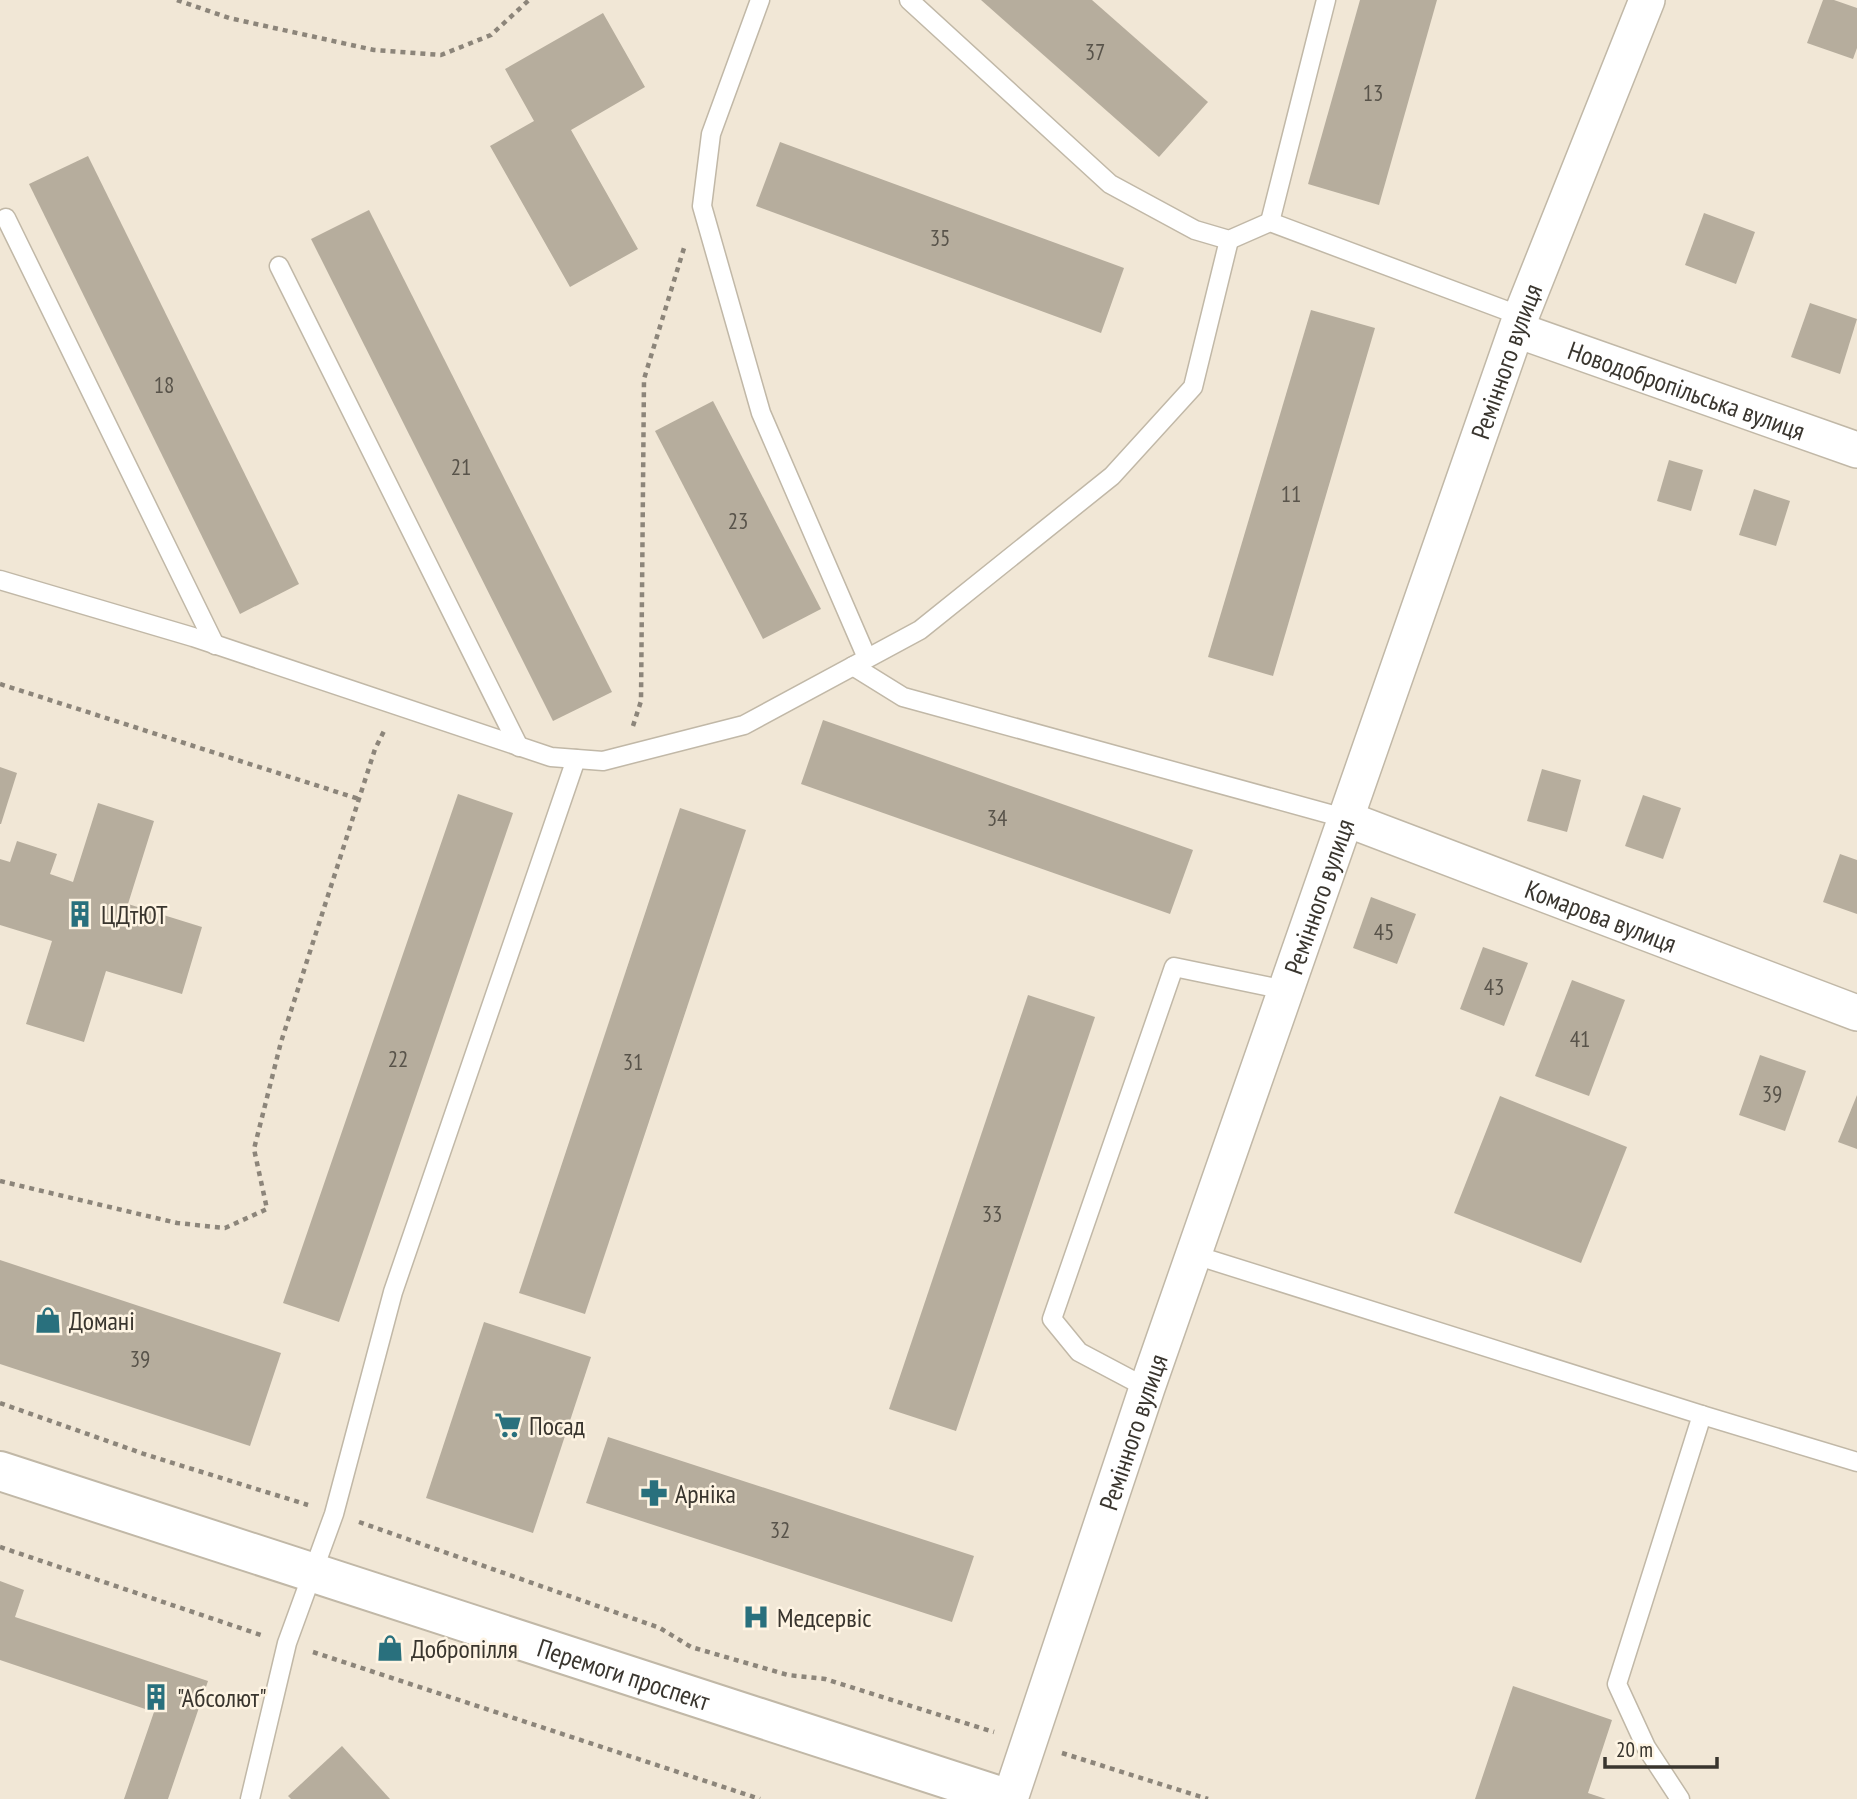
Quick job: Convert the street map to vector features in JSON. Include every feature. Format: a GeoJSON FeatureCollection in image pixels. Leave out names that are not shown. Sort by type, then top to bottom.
{"type":"FeatureCollection","features":[{"type":"Feature","properties":{"kind":"main road","name":"Перемоги проспект"},"geometry":{"type":"LineString","coordinates":[[0,1471],[1010,1799]]}},
{"type":"Feature","properties":{"kind":"street","name":"Ремінного вулиця"},"geometry":{"type":"LineString","coordinates":[[1010,1799],[1147,1388],[1519,323],[1647,0]]}},
{"type":"Feature","properties":{"kind":"street","name":"Новодобропільська вулиця"},"geometry":{"type":"LineString","coordinates":[[1519,323],[1857,450]]}},
{"type":"Feature","properties":{"kind":"street","name":"Комарова вулиця"},"geometry":{"type":"LineString","coordinates":[[1344,818],[1857,1013]]}},
{"type":"Feature","properties":{"kind":"lane"},"geometry":{"type":"LineString","coordinates":[[760,0],[711,134],[702,206],[761,413],[860,662],[903,697],[1344,818]]}},
{"type":"Feature","properties":{"kind":"lane"},"geometry":{"type":"LineString","coordinates":[[909,0],[1110,184],[1195,230],[1229,240],[1270,222],[1519,323]]}},
{"type":"Feature","properties":{"kind":"lane"},"geometry":{"type":"LineString","coordinates":[[1270,222],[1326,0]]}},
{"type":"Feature","properties":{"kind":"lane"},"geometry":{"type":"LineString","coordinates":[[6,218],[215,645]]}},
{"type":"Feature","properties":{"kind":"lane"},"geometry":{"type":"LineString","coordinates":[[0,580],[215,645],[551,757],[603,761],[744,724],[920,630],[1112,476],[1193,387],[1229,240]]}},
{"type":"Feature","properties":{"kind":"lane"},"geometry":{"type":"LineString","coordinates":[[279,267],[519,747]]}},
{"type":"Feature","properties":{"kind":"lane"},"geometry":{"type":"LineString","coordinates":[[250,1799],[287,1643],[334,1514],[393,1293],[576,759]]}},
{"type":"Feature","properties":{"kind":"lane"},"geometry":{"type":"LineString","coordinates":[[1147,1388],[1079,1352],[1052,1319],[1174,967],[1285,990]]}},
{"type":"Feature","properties":{"kind":"lane"},"geometry":{"type":"LineString","coordinates":[[1195,1255],[1857,1462]]}},
{"type":"Feature","properties":{"kind":"lane"},"geometry":{"type":"LineString","coordinates":[[1680,1799],[1646,1747],[1617,1684],[1702,1415]]}},
{"type":"Feature","properties":{"kind":"path"},"geometry":{"type":"LineString","coordinates":[[177,0],[229,18],[374,50],[441,55],[491,36],[529,0]]}},
{"type":"Feature","properties":{"kind":"path"},"geometry":{"type":"LineString","coordinates":[[625,755],[641,701],[644,379],[676,267],[702,206]]}},
{"type":"Feature","properties":{"kind":"path"},"geometry":{"type":"LineString","coordinates":[[0,684],[359,799]]}},
{"type":"Feature","properties":{"kind":"path"},"geometry":{"type":"LineString","coordinates":[[0,1181],[177,1223],[213,1227],[225,1228],[267,1209],[254,1149],[281,1042],[375,749],[396,705]]}},
{"type":"Feature","properties":{"kind":"path"},"geometry":{"type":"LineString","coordinates":[[0,1403],[144,1454],[334,1514],[660,1628],[691,1647],[788,1675],[825,1679],[1208,1799]]}},
{"type":"Feature","properties":{"kind":"path"},"geometry":{"type":"LineString","coordinates":[[0,1548],[529,1720],[760,1799]]}},
{"type":"Feature","properties":{"kind":"building"},"geometry":{"type":"Polygon","coordinates":[[[981,0],[1092,0],[1208,102],[1159,157],[981,0]]]}},
{"type":"Feature","properties":{"kind":"building"},"geometry":{"type":"Polygon","coordinates":[[[1360,0],[1437,0],[1379,205],[1308,184],[1360,0]]]}},
{"type":"Feature","properties":{"kind":"building"},"geometry":{"type":"Polygon","coordinates":[[[1823,0],[1834,0],[1857,8],[1857,48],[1853,59],[1807,43],[1823,0]]]}},
{"type":"Feature","properties":{"kind":"building"},"geometry":{"type":"Polygon","coordinates":[[[603,13],[645,87],[571,130],[638,249],[570,287],[490,146],[534,121],[505,69],[603,13]]]}},
{"type":"Feature","properties":{"kind":"building"},"geometry":{"type":"Polygon","coordinates":[[[780,142],[1124,268],[1101,333],[756,206],[780,142]]]}},
{"type":"Feature","properties":{"kind":"building"},"geometry":{"type":"Polygon","coordinates":[[[88,156],[299,584],[240,614],[29,184],[88,156]]]}},
{"type":"Feature","properties":{"kind":"building"},"geometry":{"type":"Polygon","coordinates":[[[369,210],[612,692],[553,721],[311,239],[369,210]]]}},
{"type":"Feature","properties":{"kind":"building"},"geometry":{"type":"Polygon","coordinates":[[[1704,213],[1755,232],[1736,284],[1685,265],[1704,213]]]}},
{"type":"Feature","properties":{"kind":"building"},"geometry":{"type":"Polygon","coordinates":[[[1810,303],[1857,319],[1840,374],[1791,357],[1810,303]]]}},
{"type":"Feature","properties":{"kind":"building"},"geometry":{"type":"Polygon","coordinates":[[[1311,310],[1375,328],[1273,676],[1208,657],[1311,310]]]}},
{"type":"Feature","properties":{"kind":"building"},"geometry":{"type":"Polygon","coordinates":[[[713,401],[821,609],[763,639],[655,431],[713,401]]]}},
{"type":"Feature","properties":{"kind":"building"},"geometry":{"type":"Polygon","coordinates":[[[1669,460],[1703,470],[1691,511],[1657,501],[1669,460]]]}},
{"type":"Feature","properties":{"kind":"building"},"geometry":{"type":"Polygon","coordinates":[[[1754,489],[1790,501],[1776,546],[1739,535],[1754,489]]]}},
{"type":"Feature","properties":{"kind":"building"},"geometry":{"type":"Polygon","coordinates":[[[823,720],[1193,850],[1170,914],[801,784],[823,720]]]}},
{"type":"Feature","properties":{"kind":"building"},"geometry":{"type":"Polygon","coordinates":[[[0,767],[17,773],[1,824],[0,824],[0,767]]]}},
{"type":"Feature","properties":{"kind":"building"},"geometry":{"type":"Polygon","coordinates":[[[1542,769],[1581,780],[1567,832],[1527,821],[1542,769]]]}},
{"type":"Feature","properties":{"kind":"building"},"geometry":{"type":"Polygon","coordinates":[[[458,794],[513,813],[339,1322],[283,1303],[458,794]]]}},
{"type":"Feature","properties":{"kind":"building"},"geometry":{"type":"Polygon","coordinates":[[[1643,795],[1681,808],[1663,859],[1625,846],[1643,795]]]}},
{"type":"Feature","properties":{"kind":"building","name":"ЦДтЮТ"},"geometry":{"type":"Polygon","coordinates":[[[98,803],[154,821],[128,904],[202,927],[182,994],[106,971],[84,1042],[26,1024],[52,941],[0,925],[0,859],[10,862],[17,841],[57,854],[50,874],[73,882],[98,803]]]}},
{"type":"Feature","properties":{"kind":"building"},"geometry":{"type":"Polygon","coordinates":[[[680,808],[746,830],[585,1314],[519,1293],[680,808]]]}},
{"type":"Feature","properties":{"kind":"building"},"geometry":{"type":"Polygon","coordinates":[[[1840,854],[1857,860],[1857,914],[1823,902],[1840,854]]]}},
{"type":"Feature","properties":{"kind":"building"},"geometry":{"type":"Polygon","coordinates":[[[1371,897],[1416,914],[1397,964],[1353,948],[1371,897]]]}},
{"type":"Feature","properties":{"kind":"building"},"geometry":{"type":"Polygon","coordinates":[[[1483,947],[1528,963],[1504,1026],[1460,1009],[1483,947]]]}},
{"type":"Feature","properties":{"kind":"building"},"geometry":{"type":"Polygon","coordinates":[[[1572,980],[1625,1000],[1589,1096],[1535,1076],[1572,980]]]}},
{"type":"Feature","properties":{"kind":"building"},"geometry":{"type":"Polygon","coordinates":[[[1028,995],[1095,1017],[956,1431],[889,1409],[1028,995]]]}},
{"type":"Feature","properties":{"kind":"building"},"geometry":{"type":"Polygon","coordinates":[[[1760,1055],[1806,1071],[1785,1131],[1739,1115],[1760,1055]]]}},
{"type":"Feature","properties":{"kind":"building"},"geometry":{"type":"Polygon","coordinates":[[[1857,1095],[1857,1149],[1838,1142],[1857,1095]]]}},
{"type":"Feature","properties":{"kind":"building"},"geometry":{"type":"Polygon","coordinates":[[[1500,1096],[1627,1147],[1581,1263],[1454,1213],[1500,1096]]]}},
{"type":"Feature","properties":{"kind":"building"},"geometry":{"type":"Polygon","coordinates":[[[0,1260],[281,1353],[250,1446],[0,1364],[0,1260]]]}},
{"type":"Feature","properties":{"kind":"building"},"geometry":{"type":"Polygon","coordinates":[[[484,1322],[591,1357],[533,1533],[426,1498],[484,1322]]]}},
{"type":"Feature","properties":{"kind":"building"},"geometry":{"type":"Polygon","coordinates":[[[608,1437],[974,1556],[952,1622],[586,1503],[608,1437]]]}},
{"type":"Feature","properties":{"kind":"building","name":"\"Абсолют\""},"geometry":{"type":"Polygon","coordinates":[[[0,1581],[24,1590],[15,1617],[208,1681],[168,1799],[124,1799],[154,1712],[0,1660],[0,1581]]]}},
{"type":"Feature","properties":{"kind":"building"},"geometry":{"type":"Polygon","coordinates":[[[1513,1686],[1612,1720],[1588,1793],[1606,1799],[1475,1799],[1513,1686]]]}},
{"type":"Feature","properties":{"kind":"building"},"geometry":{"type":"Polygon","coordinates":[[[342,1746],[390,1799],[291,1799],[288,1796],[342,1746]]]}},
{"type":"Feature","properties":{"kind":"place","name":"ЦДтЮТ"},"geometry":{"type":"Point","coordinates":[80,914]}},
{"type":"Feature","properties":{"kind":"place","name":"Домані"},"geometry":{"type":"Point","coordinates":[48,1320]}},
{"type":"Feature","properties":{"kind":"place","name":"Посад"},"geometry":{"type":"Point","coordinates":[508,1425]}},
{"type":"Feature","properties":{"kind":"place","name":"Арніка"},"geometry":{"type":"Point","coordinates":[654,1493]}},
{"type":"Feature","properties":{"kind":"place","name":"Медсервіс"},"geometry":{"type":"Point","coordinates":[756,1617]}},
{"type":"Feature","properties":{"kind":"place","name":"Добропілля"},"geometry":{"type":"Point","coordinates":[390,1648]}},
{"type":"Feature","properties":{"kind":"place","name":"\"Абсолют\""},"geometry":{"type":"Point","coordinates":[156,1697]}}]}
